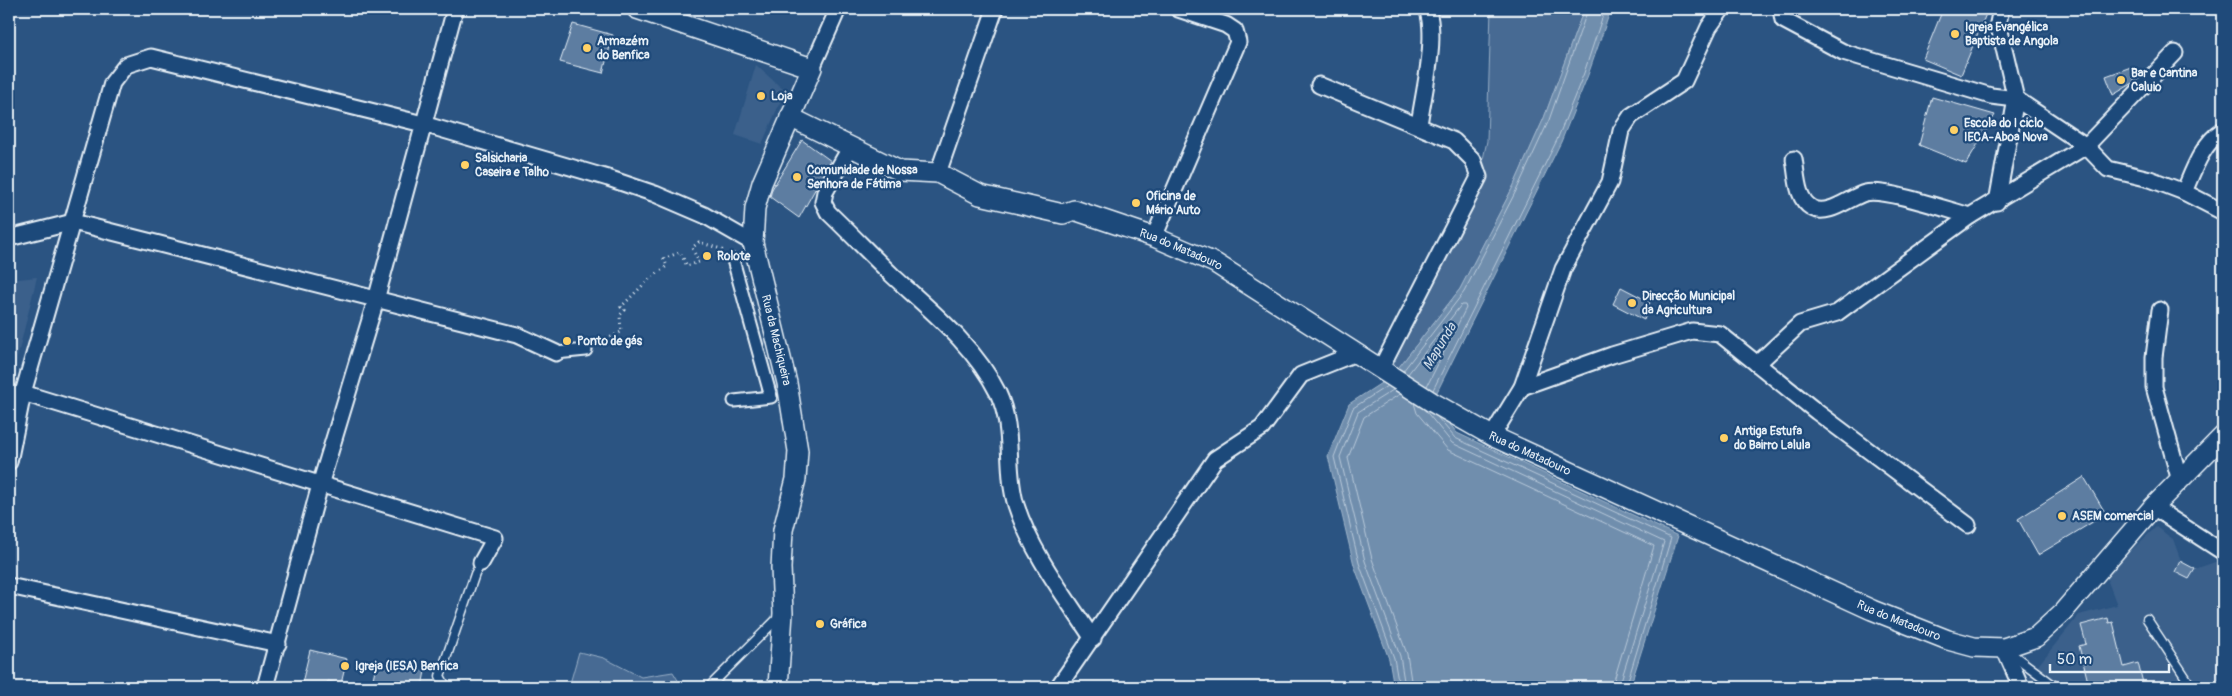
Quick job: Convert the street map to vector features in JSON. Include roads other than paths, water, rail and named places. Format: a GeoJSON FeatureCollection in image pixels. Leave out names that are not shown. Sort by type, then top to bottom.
{"type":"FeatureCollection","features":[{"type":"Feature","properties":{"kind":"street"},"geometry":{"type":"LineString","coordinates":[[265,687],[320,485],[376,300],[454,9]]}},
{"type":"Feature","properties":{"kind":"street"},"geometry":{"type":"LineString","coordinates":[[637,9],[812,68]]}},
{"type":"Feature","properties":{"kind":"street","name":"Rua da Machiqueira"},"geometry":{"type":"LineString","coordinates":[[778,687],[783,613],[781,568],[783,530],[796,480],[798,451],[787,383],[753,243],[755,208],[762,183],[838,9]]}},
{"type":"Feature","properties":{"kind":"street"},"geometry":{"type":"LineString","coordinates":[[938,173],[995,9]]}},
{"type":"Feature","properties":{"kind":"street"},"geometry":{"type":"LineString","coordinates":[[1154,237],[1238,42],[1235,32],[1226,25],[1178,9]]}},
{"type":"Feature","properties":{"kind":"street"},"geometry":{"type":"LineString","coordinates":[[1418,125],[1431,41],[1430,16],[1427,9]]}},
{"type":"Feature","properties":{"kind":"street"},"geometry":{"type":"LineString","coordinates":[[1492,436],[1522,387],[1563,269],[1610,182],[1621,131],[1631,116],[1684,81],[1709,27],[1722,9]]}},
{"type":"Feature","properties":{"kind":"street"},"geometry":{"type":"LineString","coordinates":[[1781,9],[1782,20],[1843,52],[1991,96],[2016,99],[2086,146],[2108,169],[2150,179],[2184,192],[2223,212]]}},
{"type":"Feature","properties":{"kind":"street"},"geometry":{"type":"LineString","coordinates":[[1997,202],[2016,99],[1998,23],[2001,9]]}},
{"type":"Feature","properties":{"kind":"street"},"geometry":{"type":"LineString","coordinates":[[1757,364],[1800,324],[1838,313],[1970,216],[1997,202],[2086,146],[2175,53]]}},
{"type":"Feature","properties":{"kind":"street"},"geometry":{"type":"LineString","coordinates":[[9,462],[16,395],[73,222],[112,83],[126,65],[151,56],[423,124],[655,194],[704,216],[753,243]]}},
{"type":"Feature","properties":{"kind":"street"},"geometry":{"type":"LineString","coordinates":[[1319,85],[1454,141],[1473,160],[1479,177],[1386,372]]}},
{"type":"Feature","properties":{"kind":"street","name":"Rua do Matadouro"},"geometry":{"type":"LineString","coordinates":[[790,117],[900,171],[938,173],[980,195],[1063,214],[1074,210],[1154,237],[1216,263],[1432,402],[1492,436],[1872,610],[1948,640],[1974,647],[2004,648],[2036,637],[2063,612],[2153,507],[2223,436]]}},
{"type":"Feature","properties":{"kind":"street"},"geometry":{"type":"LineString","coordinates":[[2184,192],[2205,147],[2213,136],[2223,130]]}},
{"type":"Feature","properties":{"kind":"street"},"geometry":{"type":"LineString","coordinates":[[850,148],[825,192],[823,202],[828,212],[842,226],[943,321],[974,357],[998,392],[1006,412],[1015,503],[1030,542],[1093,639]]}},
{"type":"Feature","properties":{"kind":"street"},"geometry":{"type":"LineString","coordinates":[[1794,159],[1801,198],[1812,208],[1822,210],[1866,192],[1881,192],[1970,216]]}},
{"type":"Feature","properties":{"kind":"street"},"geometry":{"type":"LineString","coordinates":[[9,238],[73,222],[376,300],[517,334],[556,353],[586,350]]}},
{"type":"Feature","properties":{"kind":"street"},"geometry":{"type":"LineString","coordinates":[[733,260],[771,397],[734,401]]}},
{"type":"Feature","properties":{"kind":"street"},"geometry":{"type":"LineString","coordinates":[[2160,310],[2154,358],[2154,387],[2180,481]]}},
{"type":"Feature","properties":{"kind":"street"},"geometry":{"type":"LineString","coordinates":[[1522,387],[1612,355],[1692,331],[1720,334],[1817,412],[1968,525]]}},
{"type":"Feature","properties":{"kind":"street"},"geometry":{"type":"LineString","coordinates":[[1058,687],[1093,639],[1127,584],[1169,528],[1215,459],[1262,428],[1285,394],[1301,375],[1356,353]]}},
{"type":"Feature","properties":{"kind":"street"},"geometry":{"type":"LineString","coordinates":[[16,395],[496,538],[481,563]]}},
{"type":"Feature","properties":{"kind":"street"},"geometry":{"type":"LineString","coordinates":[[2153,507],[2223,552]]}},
{"type":"Feature","properties":{"kind":"street"},"geometry":{"type":"LineString","coordinates":[[9,586],[278,644]]}},
{"type":"Feature","properties":{"kind":"street"},"geometry":{"type":"LineString","coordinates":[[2004,648],[2021,687]]}},
{"type":"Feature","properties":{"kind":"lane"},"geometry":{"type":"LineString","coordinates":[[446,687],[440,676],[475,574],[481,563]]}},
{"type":"Feature","properties":{"kind":"lane"},"geometry":{"type":"LineString","coordinates":[[709,687],[783,613]]}},
{"type":"Feature","properties":{"kind":"lane"},"geometry":{"type":"LineString","coordinates":[[2147,619],[2192,687]]}},
{"type":"Feature","properties":{"kind":"lane"},"geometry":{"type":"LineString","coordinates":[[2004,648],[2056,687]]}},
{"type":"Feature","properties":{"kind":"water","name":"Mapunda"},"geometry":{"type":"Polygon","coordinates":[[[1584,9],[1611,9],[1588,75],[1561,142],[1432,402],[1457,433],[1678,536],[1630,687],[1394,687],[1389,659],[1354,565],[1328,456],[1349,404],[1392,376],[1460,289],[1514,185],[1544,118],[1584,9]]]}},
{"type":"Feature","properties":{"kind":"place","name":"Igreja Evangélica Baptista de Angola"},"geometry":{"type":"Point","coordinates":[1955,34]}},
{"type":"Feature","properties":{"kind":"place","name":"Armazém do Benfica"},"geometry":{"type":"Point","coordinates":[587,48]}},
{"type":"Feature","properties":{"kind":"place","name":"Bar e Cantina Caluio"},"geometry":{"type":"Point","coordinates":[2121,80]}},
{"type":"Feature","properties":{"kind":"place","name":"Loja"},"geometry":{"type":"Point","coordinates":[761,96]}},
{"type":"Feature","properties":{"kind":"place","name":"Escola do I ciclo IECA-Aboa Nova"},"geometry":{"type":"Point","coordinates":[1954,130]}},
{"type":"Feature","properties":{"kind":"place","name":"Salsicharia Caseira e Talho"},"geometry":{"type":"Point","coordinates":[465,165]}},
{"type":"Feature","properties":{"kind":"place","name":"Comunidade de Nossa Senhora de Fátima"},"geometry":{"type":"Point","coordinates":[797,177]}},
{"type":"Feature","properties":{"kind":"place","name":"Oficina de Mário Auto"},"geometry":{"type":"Point","coordinates":[1136,203]}},
{"type":"Feature","properties":{"kind":"place","name":"Rolote"},"geometry":{"type":"Point","coordinates":[707,256]}},
{"type":"Feature","properties":{"kind":"place","name":"Direcção Municipal da Agricultura"},"geometry":{"type":"Point","coordinates":[1632,303]}},
{"type":"Feature","properties":{"kind":"place","name":"Ponto de gás"},"geometry":{"type":"Point","coordinates":[567,341]}},
{"type":"Feature","properties":{"kind":"place","name":"Antiga Estufa do Bairro Lalula"},"geometry":{"type":"Point","coordinates":[1724,438]}},
{"type":"Feature","properties":{"kind":"place","name":"ASEM comercial"},"geometry":{"type":"Point","coordinates":[2062,516]}},
{"type":"Feature","properties":{"kind":"place","name":"Gráfica"},"geometry":{"type":"Point","coordinates":[820,624]}},
{"type":"Feature","properties":{"kind":"place","name":"Igreja (IESA) Benfica"},"geometry":{"type":"Point","coordinates":[345,666]}}]}
